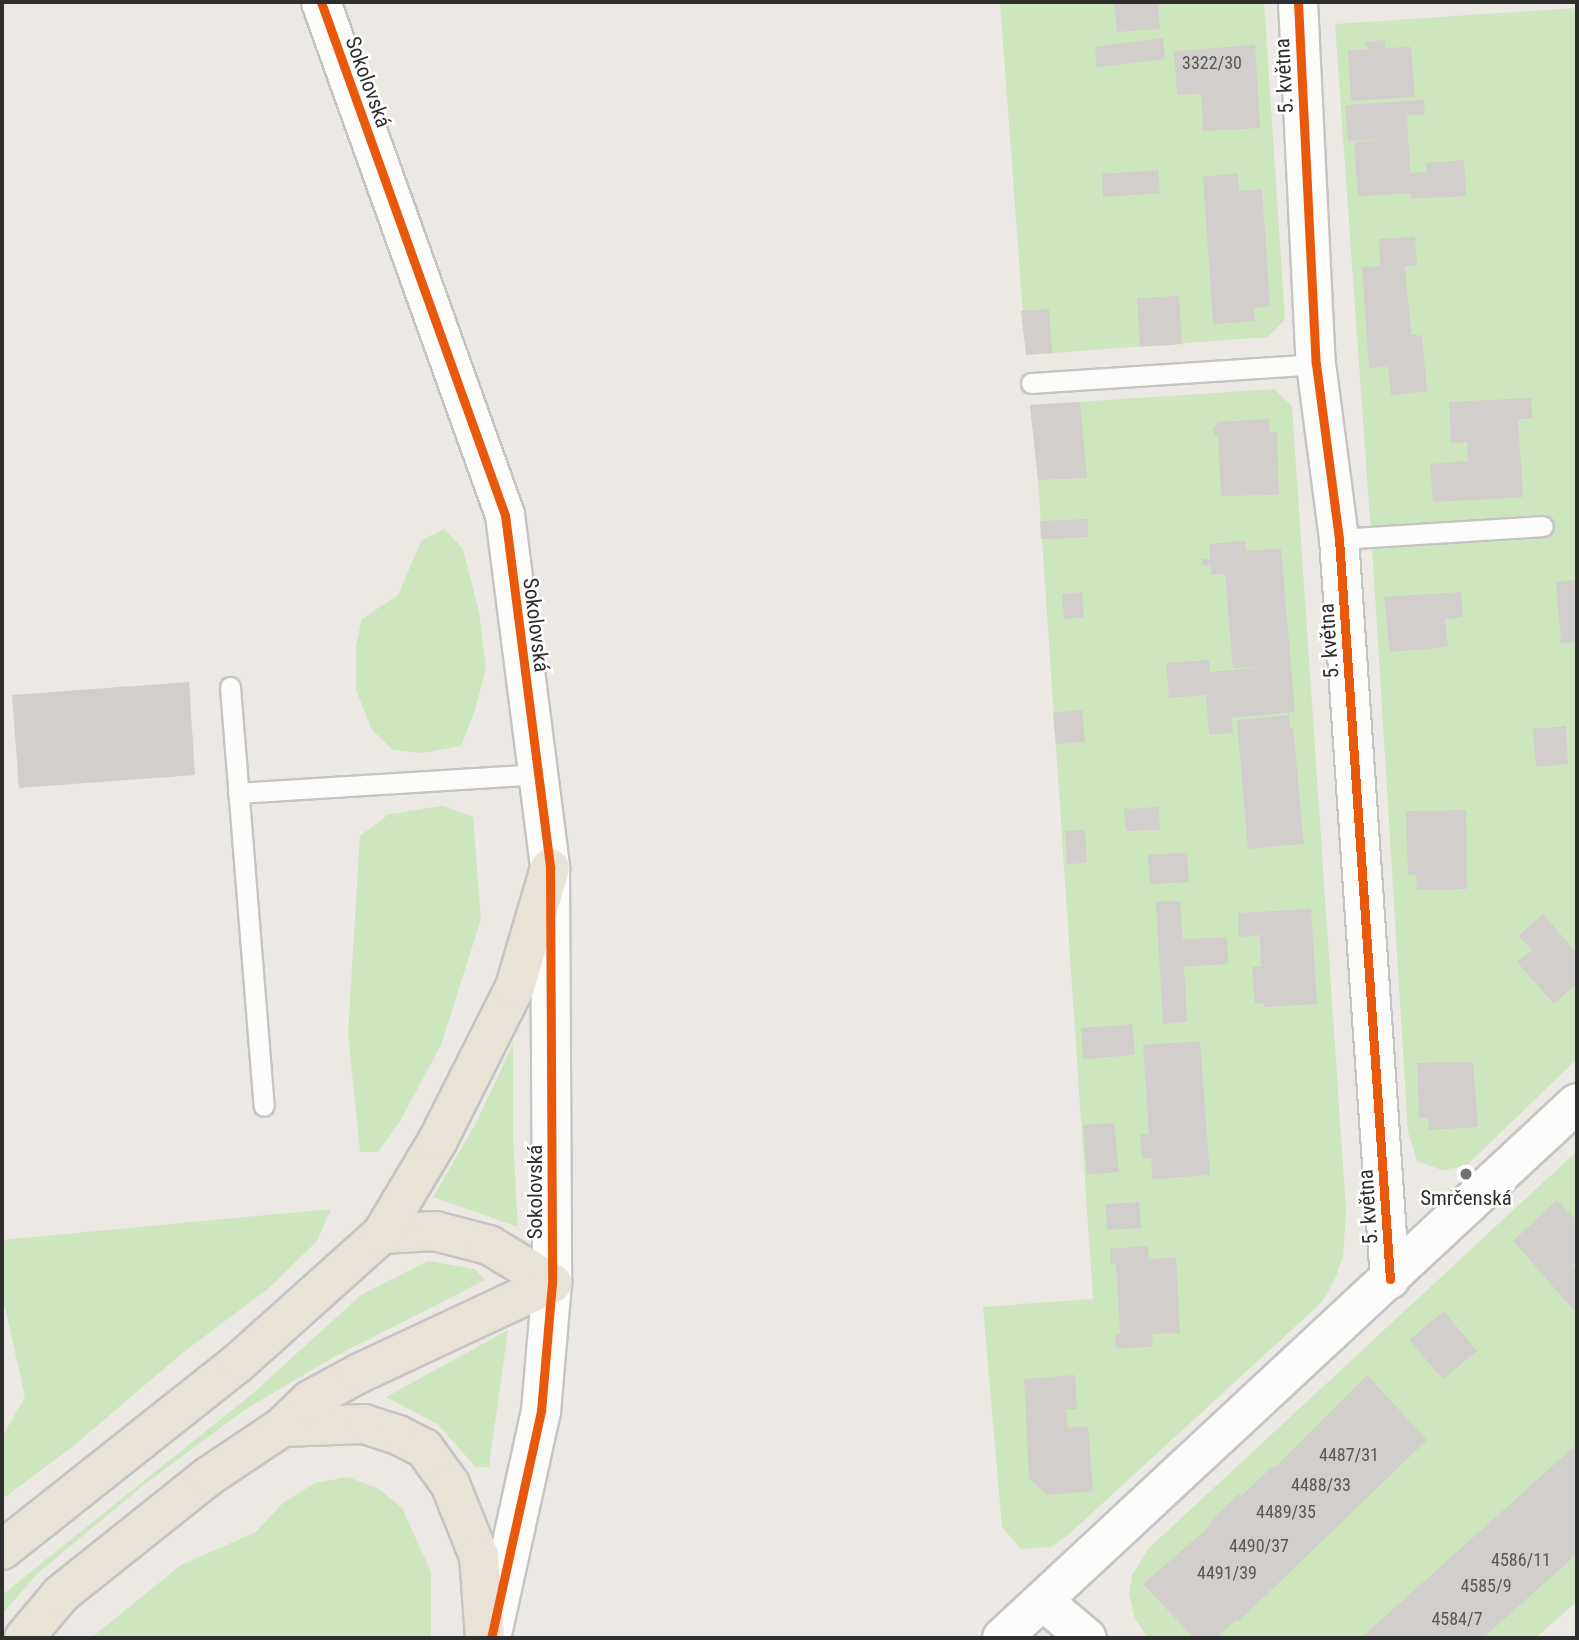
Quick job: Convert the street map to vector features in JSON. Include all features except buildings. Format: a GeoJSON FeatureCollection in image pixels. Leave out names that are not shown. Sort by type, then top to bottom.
{"type":"FeatureCollection","features":[{"type":"Feature","properties":{"kind":"highway"},"geometry":{"type":"LineString","coordinates":[[2,1550],[237,1363],[382,1234],[438,1140],[515,987],[550,868]]}},
{"type":"Feature","properties":{"kind":"highway"},"geometry":{"type":"LineString","coordinates":[[382,1234],[435,1231],[489,1245],[552,1283]]}},
{"type":"Feature","properties":{"kind":"highway"},"geometry":{"type":"LineString","coordinates":[[24,1638],[61,1594],[209,1476],[282,1427],[310,1400],[360,1373],[552,1283]]}},
{"type":"Feature","properties":{"kind":"highway"},"geometry":{"type":"LineString","coordinates":[[282,1427],[364,1424],[398,1435],[424,1448],[450,1483],[480,1556],[485,1638]]}},
{"type":"Feature","properties":{"kind":"street","name":"Sokolovská"},"geometry":{"type":"LineString","coordinates":[[321,2],[505,515],[550,868],[552,1283],[541,1411],[491,1638]]}},
{"type":"Feature","properties":{"kind":"street","name":"5. května"},"geometry":{"type":"LineString","coordinates":[[1298,2],[1316,363],[1339,539],[1390,1279]]}},
{"type":"Feature","properties":{"kind":"street"},"geometry":{"type":"LineString","coordinates":[[1002,1638],[1577,1102]]}},
{"type":"Feature","properties":{"kind":"street"},"geometry":{"type":"LineString","coordinates":[[1043,1601],[1087,1638]]}},
{"type":"Feature","properties":{"kind":"lane"},"geometry":{"type":"LineString","coordinates":[[1031,383],[1316,363]]}},
{"type":"Feature","properties":{"kind":"lane"},"geometry":{"type":"LineString","coordinates":[[1339,539],[1543,526]]}},
{"type":"Feature","properties":{"kind":"lane"},"geometry":{"type":"LineString","coordinates":[[230,687],[264,1107]]}},
{"type":"Feature","properties":{"kind":"lane"},"geometry":{"type":"LineString","coordinates":[[238,793],[538,774]]}},
{"type":"Feature","properties":{"kind":"green space"},"geometry":{"type":"Polygon","coordinates":[[[1000,2],[1264,2],[1285,319],[1268,337],[1026,355],[1000,2]]]}},
{"type":"Feature","properties":{"kind":"green space"},"geometry":{"type":"Polygon","coordinates":[[[1577,8],[1577,1059],[1466,1166],[1442,1170],[1417,1161],[1408,1132],[1373,562],[1335,24],[1577,8]]]}},
{"type":"Feature","properties":{"kind":"green space"},"geometry":{"type":"Polygon","coordinates":[[[1274,389],[1292,406],[1346,1210],[1343,1257],[1322,1302],[1067,1536],[1051,1547],[1021,1549],[1002,1527],[983,1307],[1093,1299],[1038,480],[1030,405],[1274,389]]]}},
{"type":"Feature","properties":{"kind":"green space"},"geometry":{"type":"Polygon","coordinates":[[[444,529],[463,549],[479,612],[486,668],[475,710],[461,746],[422,753],[393,750],[372,730],[356,690],[356,645],[362,619],[398,595],[421,541],[444,529]]]}},
{"type":"Feature","properties":{"kind":"green space"},"geometry":{"type":"Polygon","coordinates":[[[443,806],[473,817],[481,919],[441,1045],[400,1121],[378,1152],[360,1152],[348,1034],[360,836],[389,814],[443,806]]]}},
{"type":"Feature","properties":{"kind":"green space"},"geometry":{"type":"Polygon","coordinates":[[[513,1044],[513,1140],[518,1227],[433,1197],[475,1125],[513,1044]]]}},
{"type":"Feature","properties":{"kind":"green space"},"geometry":{"type":"Polygon","coordinates":[[[1577,1151],[1577,1601],[1536,1638],[1147,1637],[1134,1617],[1129,1594],[1132,1575],[1149,1548],[1577,1151]]]}},
{"type":"Feature","properties":{"kind":"green space"},"geometry":{"type":"Polygon","coordinates":[[[331,1209],[317,1241],[269,1288],[185,1351],[72,1447],[2,1499],[2,1437],[25,1397],[5,1307],[2,1304],[2,1240],[331,1209]]]}},
{"type":"Feature","properties":{"kind":"green space"},"geometry":{"type":"Polygon","coordinates":[[[428,1261],[475,1269],[485,1280],[334,1357],[246,1409],[145,1484],[38,1573],[2,1614],[2,1595],[252,1394],[361,1295],[428,1261]]]}},
{"type":"Feature","properties":{"kind":"green space"},"geometry":{"type":"Polygon","coordinates":[[[508,1330],[489,1467],[476,1467],[437,1424],[386,1397],[508,1330]]]}},
{"type":"Feature","properties":{"kind":"green space"},"geometry":{"type":"Polygon","coordinates":[[[348,1477],[379,1489],[402,1508],[431,1572],[431,1638],[91,1638],[181,1565],[256,1532],[283,1503],[315,1483],[348,1477]]]}},
{"type":"Feature","properties":{"kind":"cycle path"},"geometry":{"type":"LineString","coordinates":[[321,2],[505,515],[550,868],[552,1283],[541,1411],[491,1638]]}},
{"type":"Feature","properties":{"kind":"cycle path"},"geometry":{"type":"LineString","coordinates":[[1298,2],[1316,364],[1339,539],[1390,1279]]}},
{"type":"Feature","properties":{"kind":"place","name":"Smrčenská"},"geometry":{"type":"Point","coordinates":[1466,1174]}}]}
